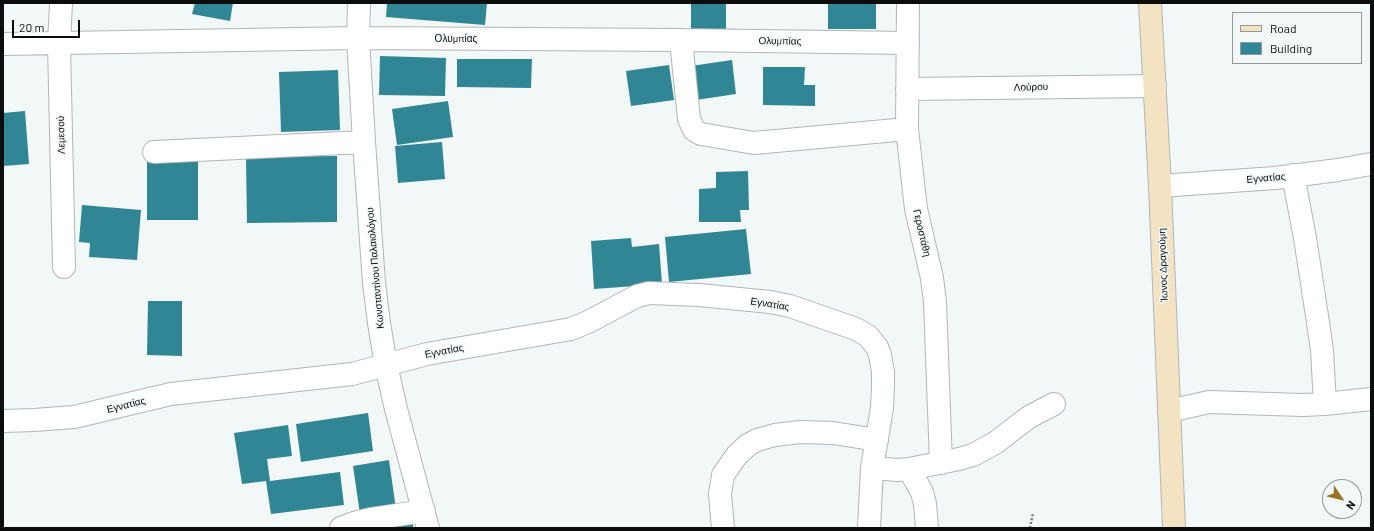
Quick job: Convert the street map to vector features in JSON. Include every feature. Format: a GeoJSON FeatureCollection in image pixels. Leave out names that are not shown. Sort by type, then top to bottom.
{"type":"FeatureCollection","features":[{"type":"Feature","properties":{"kind":"main road","name":"Ίωνος Δραγούμη"},"geometry":{"type":"LineString","coordinates":[[1150,3],[1160,186],[1174,528]]}},
{"type":"Feature","properties":{"kind":"street","name":"Λεμεσού"},"geometry":{"type":"LineString","coordinates":[[61,3],[59,44],[64,267]]}},
{"type":"Feature","properties":{"kind":"street","name":"Κωνσταντίνου Παλαιολόγου"},"geometry":{"type":"LineString","coordinates":[[359,3],[358,38],[374,283],[386,365],[396,409],[426,520]]}},
{"type":"Feature","properties":{"kind":"street","name":"Γεροστάθη"},"geometry":{"type":"LineString","coordinates":[[908,3],[907,129],[916,209],[932,278],[935,302],[941,463]]}},
{"type":"Feature","properties":{"kind":"street","name":"Ολυμπίας"},"geometry":{"type":"LineString","coordinates":[[3,44],[358,38],[908,43]]}},
{"type":"Feature","properties":{"kind":"street"},"geometry":{"type":"LineString","coordinates":[[681,40],[689,119],[694,130],[701,134],[754,143],[907,129]]}},
{"type":"Feature","properties":{"kind":"street","name":"Λούρου"},"geometry":{"type":"LineString","coordinates":[[907,89],[1154,86]]}},
{"type":"Feature","properties":{"kind":"street"},"geometry":{"type":"LineString","coordinates":[[154,152],[364,142]]}},
{"type":"Feature","properties":{"kind":"street","name":"Εγνατίας"},"geometry":{"type":"LineString","coordinates":[[1160,186],[1275,178],[1371,164]]}},
{"type":"Feature","properties":{"kind":"street"},"geometry":{"type":"LineString","coordinates":[[1293,175],[1305,238],[1322,350],[1325,404]]}},
{"type":"Feature","properties":{"kind":"street","name":"Εγνατίας"},"geometry":{"type":"LineString","coordinates":[[3,421],[74,417],[170,394],[338,376],[427,354],[571,329],[588,322],[637,296],[649,293],[699,295],[770,302],[790,306],[856,329],[868,336],[874,341],[880,355],[883,372],[882,408],[877,440]]}},
{"type":"Feature","properties":{"kind":"street"},"geometry":{"type":"LineString","coordinates":[[1169,411],[1209,402],[1303,405],[1371,399]]}},
{"type":"Feature","properties":{"kind":"street"},"geometry":{"type":"LineString","coordinates":[[872,468],[909,470],[959,459],[984,450],[1029,417],[1054,404]]}},
{"type":"Feature","properties":{"kind":"street"},"geometry":{"type":"LineString","coordinates":[[722,528],[720,494],[723,475],[737,455],[756,440],[775,435],[800,432],[833,433],[877,440],[872,468],[869,528]]}},
{"type":"Feature","properties":{"kind":"street"},"geometry":{"type":"LineString","coordinates":[[909,470],[924,498],[927,528]]}},
{"type":"Feature","properties":{"kind":"street"},"geometry":{"type":"LineString","coordinates":[[341,528],[371,518],[426,520]]}},
{"type":"Feature","properties":{"kind":"path"},"geometry":{"type":"LineString","coordinates":[[1030,528],[1033,513]]}},
{"type":"Feature","properties":{"kind":"building"},"geometry":{"type":"Polygon","coordinates":[[[195,3],[233,3],[230,21],[192,14],[195,3]]]}},
{"type":"Feature","properties":{"kind":"building"},"geometry":{"type":"Polygon","coordinates":[[[387,3],[487,3],[485,25],[386,17],[387,3]]]}},
{"type":"Feature","properties":{"kind":"building"},"geometry":{"type":"Polygon","coordinates":[[[691,3],[726,3],[726,31],[691,31],[691,3]]]}},
{"type":"Feature","properties":{"kind":"building"},"geometry":{"type":"Polygon","coordinates":[[[828,3],[876,3],[876,29],[828,29],[828,3]]]}},
{"type":"Feature","properties":{"kind":"building"},"geometry":{"type":"Polygon","coordinates":[[[380,56],[446,58],[445,96],[379,95],[380,56]]]}},
{"type":"Feature","properties":{"kind":"building"},"geometry":{"type":"Polygon","coordinates":[[[457,59],[532,59],[531,88],[457,87],[457,59]]]}},
{"type":"Feature","properties":{"kind":"building"},"geometry":{"type":"Polygon","coordinates":[[[732,60],[736,94],[689,101],[684,67],[732,60]]]}},
{"type":"Feature","properties":{"kind":"building"},"geometry":{"type":"Polygon","coordinates":[[[669,65],[674,100],[631,106],[626,71],[669,65]]]}},
{"type":"Feature","properties":{"kind":"building"},"geometry":{"type":"Polygon","coordinates":[[[763,67],[805,67],[804,85],[815,85],[815,106],[763,105],[763,67]]]}},
{"type":"Feature","properties":{"kind":"building"},"geometry":{"type":"Polygon","coordinates":[[[338,70],[340,130],[281,132],[279,72],[338,70]]]}},
{"type":"Feature","properties":{"kind":"building"},"geometry":{"type":"Polygon","coordinates":[[[448,101],[453,137],[397,145],[392,109],[448,101]]]}},
{"type":"Feature","properties":{"kind":"building"},"geometry":{"type":"Polygon","coordinates":[[[25,111],[29,164],[3,166],[3,113],[25,111]]]}},
{"type":"Feature","properties":{"kind":"building"},"geometry":{"type":"Polygon","coordinates":[[[442,142],[445,179],[398,183],[395,146],[442,142]]]}},
{"type":"Feature","properties":{"kind":"building"},"geometry":{"type":"Polygon","coordinates":[[[337,156],[337,222],[247,223],[246,157],[337,156]]]}},
{"type":"Feature","properties":{"kind":"building"},"geometry":{"type":"Polygon","coordinates":[[[147,160],[198,160],[198,220],[147,220],[147,160]]]}},
{"type":"Feature","properties":{"kind":"building"},"geometry":{"type":"Polygon","coordinates":[[[748,171],[749,210],[740,210],[741,222],[699,222],[699,189],[716,188],[716,172],[748,171]]]}},
{"type":"Feature","properties":{"kind":"building"},"geometry":{"type":"Polygon","coordinates":[[[82,205],[141,210],[137,260],[89,257],[90,243],[79,242],[82,205]]]}},
{"type":"Feature","properties":{"kind":"building"},"geometry":{"type":"Polygon","coordinates":[[[746,229],[751,274],[669,282],[665,237],[746,229]]]}},
{"type":"Feature","properties":{"kind":"building"},"geometry":{"type":"Polygon","coordinates":[[[631,238],[632,247],[659,244],[662,284],[594,289],[591,241],[631,238]]]}},
{"type":"Feature","properties":{"kind":"building"},"geometry":{"type":"Polygon","coordinates":[[[148,301],[182,301],[182,356],[147,355],[148,301]]]}},
{"type":"Feature","properties":{"kind":"building"},"geometry":{"type":"Polygon","coordinates":[[[368,413],[373,451],[301,462],[296,424],[368,413]]]}},
{"type":"Feature","properties":{"kind":"building"},"geometry":{"type":"Polygon","coordinates":[[[288,425],[292,456],[267,459],[270,481],[340,472],[344,505],[271,514],[266,481],[242,484],[234,433],[288,425]]]}},
{"type":"Feature","properties":{"kind":"building"},"geometry":{"type":"Polygon","coordinates":[[[389,460],[396,509],[360,514],[353,466],[389,460]]]}},
{"type":"Feature","properties":{"kind":"building"},"geometry":{"type":"Polygon","coordinates":[[[413,523],[413,528],[367,528],[413,523]]]}}]}
